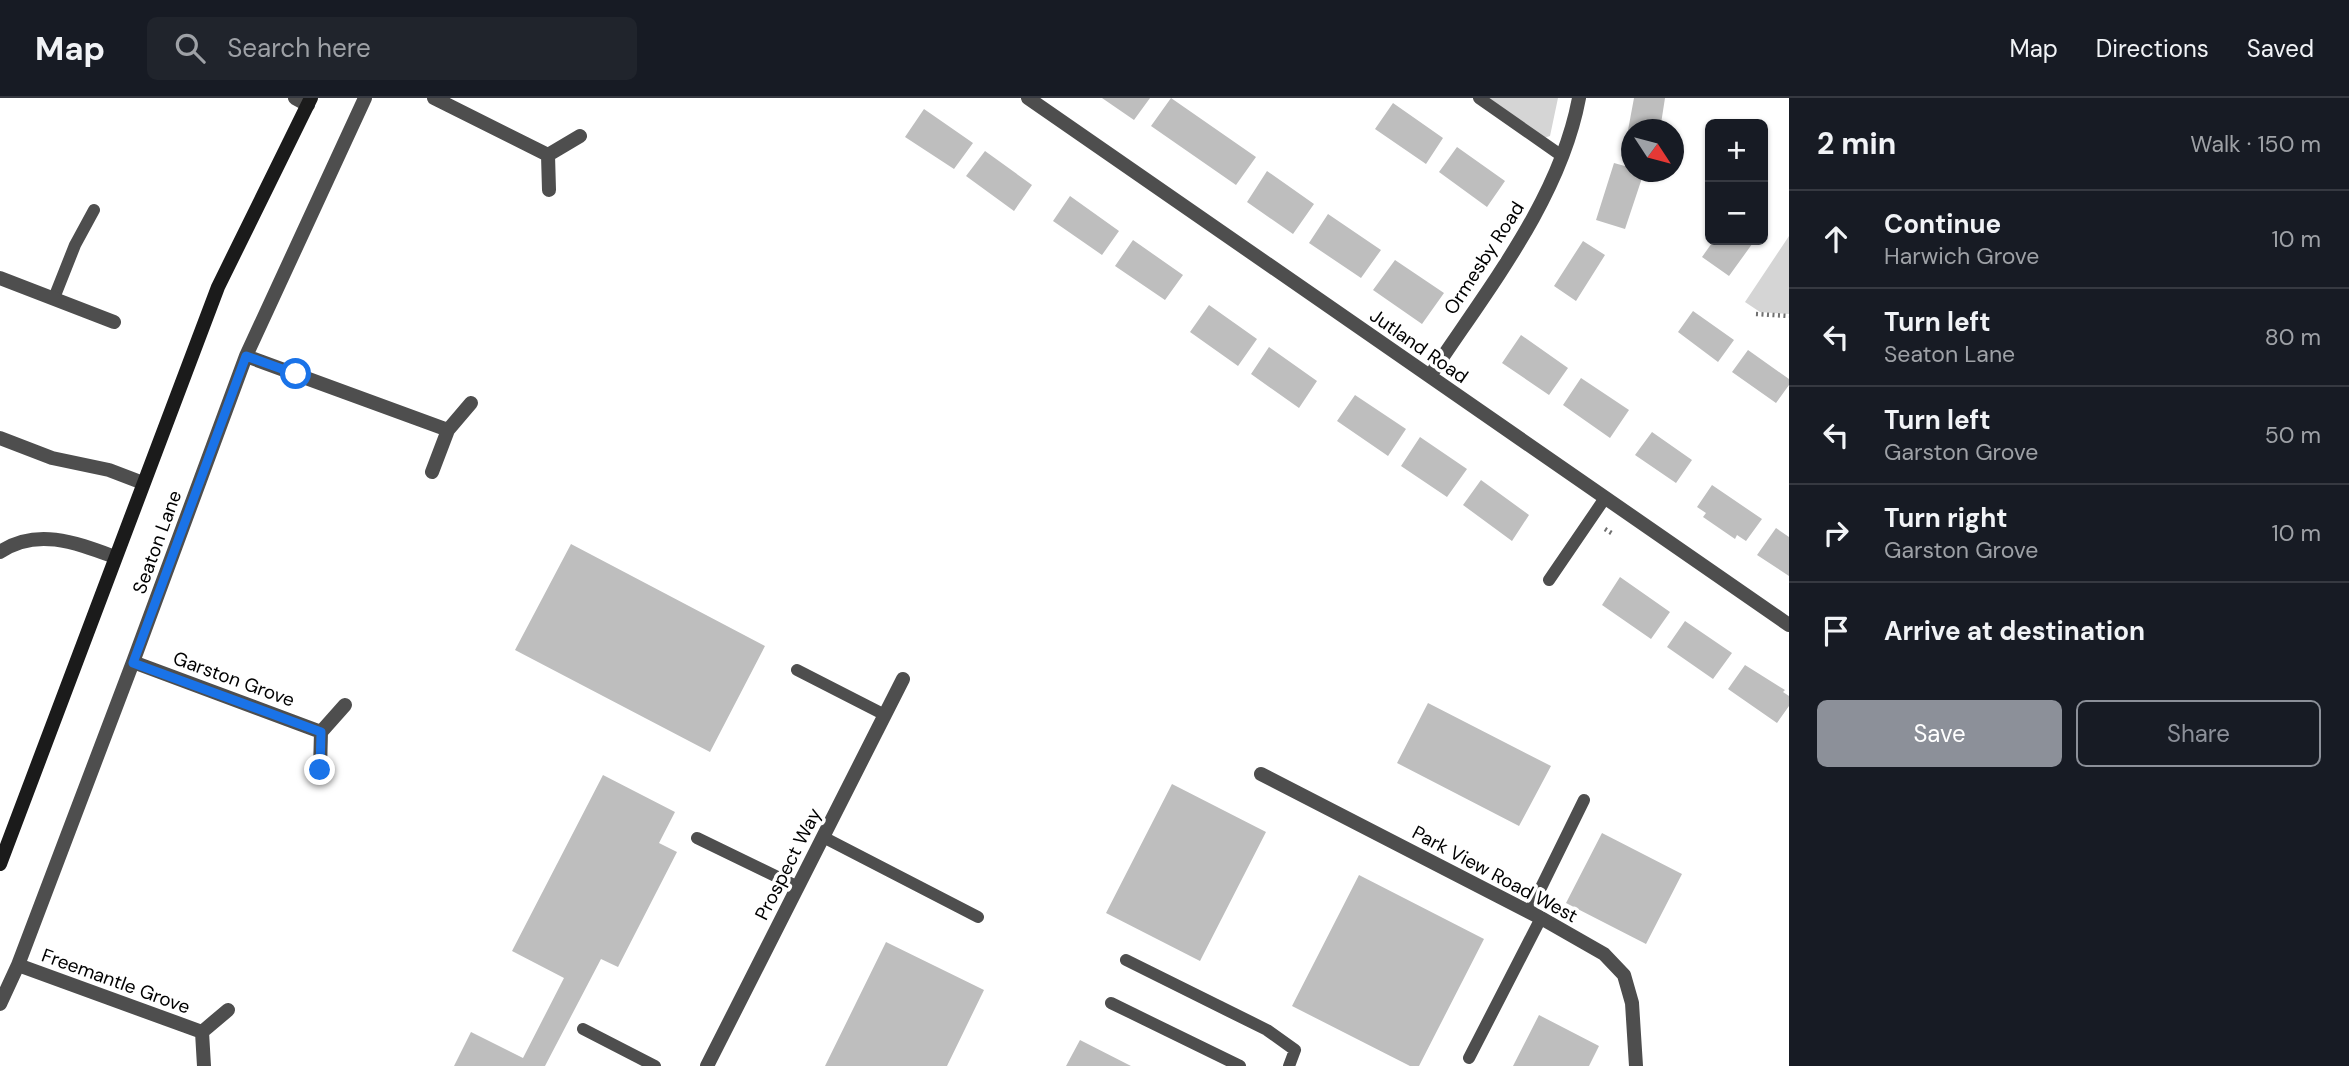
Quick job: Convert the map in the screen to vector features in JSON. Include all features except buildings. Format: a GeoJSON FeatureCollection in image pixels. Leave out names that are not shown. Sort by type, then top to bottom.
{"type":"FeatureCollection","features":[{"type":"Feature","properties":{"kind":"main road","name":"Seaton Lane"},"geometry":{"type":"LineString","coordinates":[[1,856],[218,287],[305,100]]}},
{"type":"Feature","properties":{"kind":"street","name":"Seaton Lane"},"geometry":{"type":"LineString","coordinates":[[0,1004],[18,965],[133,663],[246,356],[365,98]]}},
{"type":"Feature","properties":{"kind":"street"},"geometry":{"type":"LineString","coordinates":[[434,98],[548,155]]}},
{"type":"Feature","properties":{"kind":"street","name":"Jutland Road"},"geometry":{"type":"LineString","coordinates":[[1028,98],[1789,625]]}},
{"type":"Feature","properties":{"kind":"street","name":"Ormesby Road"},"geometry":{"type":"LineString","coordinates":[[1430,376],[1547,194],[1562,156],[1579,98]]}},
{"type":"Feature","properties":{"kind":"street"},"geometry":{"type":"LineString","coordinates":[[548,155],[579,136]]}},
{"type":"Feature","properties":{"kind":"street"},"geometry":{"type":"LineString","coordinates":[[548,155],[549,190]]}},
{"type":"Feature","properties":{"kind":"street"},"geometry":{"type":"LineString","coordinates":[[0,278],[114,322]]}},
{"type":"Feature","properties":{"kind":"street"},"geometry":{"type":"LineString","coordinates":[[246,356],[447,430]]}},
{"type":"Feature","properties":{"kind":"street"},"geometry":{"type":"LineString","coordinates":[[432,472],[447,430],[471,403]]}},
{"type":"Feature","properties":{"kind":"street"},"geometry":{"type":"LineString","coordinates":[[0,438],[52,458],[110,470],[143,483]]}},
{"type":"Feature","properties":{"kind":"street"},"geometry":{"type":"LineString","coordinates":[[0,552],[26,540],[51,538],[74,542],[115,557]]}},
{"type":"Feature","properties":{"kind":"street","name":"Garston Grove"},"geometry":{"type":"LineString","coordinates":[[133,663],[321,732]]}},
{"type":"Feature","properties":{"kind":"street","name":"Prospect Way"},"geometry":{"type":"LineString","coordinates":[[707,1066],[903,679]]}},
{"type":"Feature","properties":{"kind":"street"},"geometry":{"type":"LineString","coordinates":[[320,770],[321,732],[345,705]]}},
{"type":"Feature","properties":{"kind":"street","name":"Park View Road West"},"geometry":{"type":"LineString","coordinates":[[1261,774],[1535,915],[1604,954],[1624,975],[1632,1003],[1636,1066]]}},
{"type":"Feature","properties":{"kind":"street","name":"Freemantle Grove"},"geometry":{"type":"LineString","coordinates":[[18,965],[202,1032]]}},
{"type":"Feature","properties":{"kind":"street","name":"Freemantle Grove"},"geometry":{"type":"LineString","coordinates":[[202,1032],[228,1010]]}},
{"type":"Feature","properties":{"kind":"street","name":"Freemantle Grove"},"geometry":{"type":"LineString","coordinates":[[202,1032],[204,1066]]}},
{"type":"Feature","properties":{"kind":"lane"},"geometry":{"type":"LineString","coordinates":[[1479,98],[1562,156]]}},
{"type":"Feature","properties":{"kind":"lane"},"geometry":{"type":"LineString","coordinates":[[54,298],[75,245],[94,210]]}},
{"type":"Feature","properties":{"kind":"lane"},"geometry":{"type":"LineString","coordinates":[[1549,580],[1605,498]]}},
{"type":"Feature","properties":{"kind":"lane"},"geometry":{"type":"LineString","coordinates":[[797,670],[885,715]]}},
{"type":"Feature","properties":{"kind":"lane"},"geometry":{"type":"LineString","coordinates":[[1469,1058],[1584,800]]}},
{"type":"Feature","properties":{"kind":"lane"},"geometry":{"type":"LineString","coordinates":[[823,837],[978,917]]}},
{"type":"Feature","properties":{"kind":"lane"},"geometry":{"type":"LineString","coordinates":[[697,838],[798,887]]}},
{"type":"Feature","properties":{"kind":"lane"},"geometry":{"type":"LineString","coordinates":[[1126,960],[1267,1030],[1295,1050],[1289,1066]]}},
{"type":"Feature","properties":{"kind":"lane"},"geometry":{"type":"LineString","coordinates":[[1111,1003],[1240,1066]]}},
{"type":"Feature","properties":{"kind":"lane"},"geometry":{"type":"LineString","coordinates":[[583,1029],[655,1066]]}},
{"type":"Feature","properties":{"kind":"path"},"geometry":{"type":"LineString","coordinates":[[1756,314],[1789,316]]}},
{"type":"Feature","properties":{"kind":"shaded area"},"geometry":{"type":"Polygon","coordinates":[[[1489,98],[1558,98],[1550,136],[1544,138],[1489,98]]]}},
{"type":"Feature","properties":{"kind":"shaded area"},"geometry":{"type":"Polygon","coordinates":[[[1789,236],[1789,314],[1760,312],[1745,302],[1789,236]]]}},
{"type":"Feature","properties":{"kind":"route"},"geometry":{"type":"LineString","coordinates":[[296,374],[246,356],[133,663],[321,732],[320,770]]}}]}
